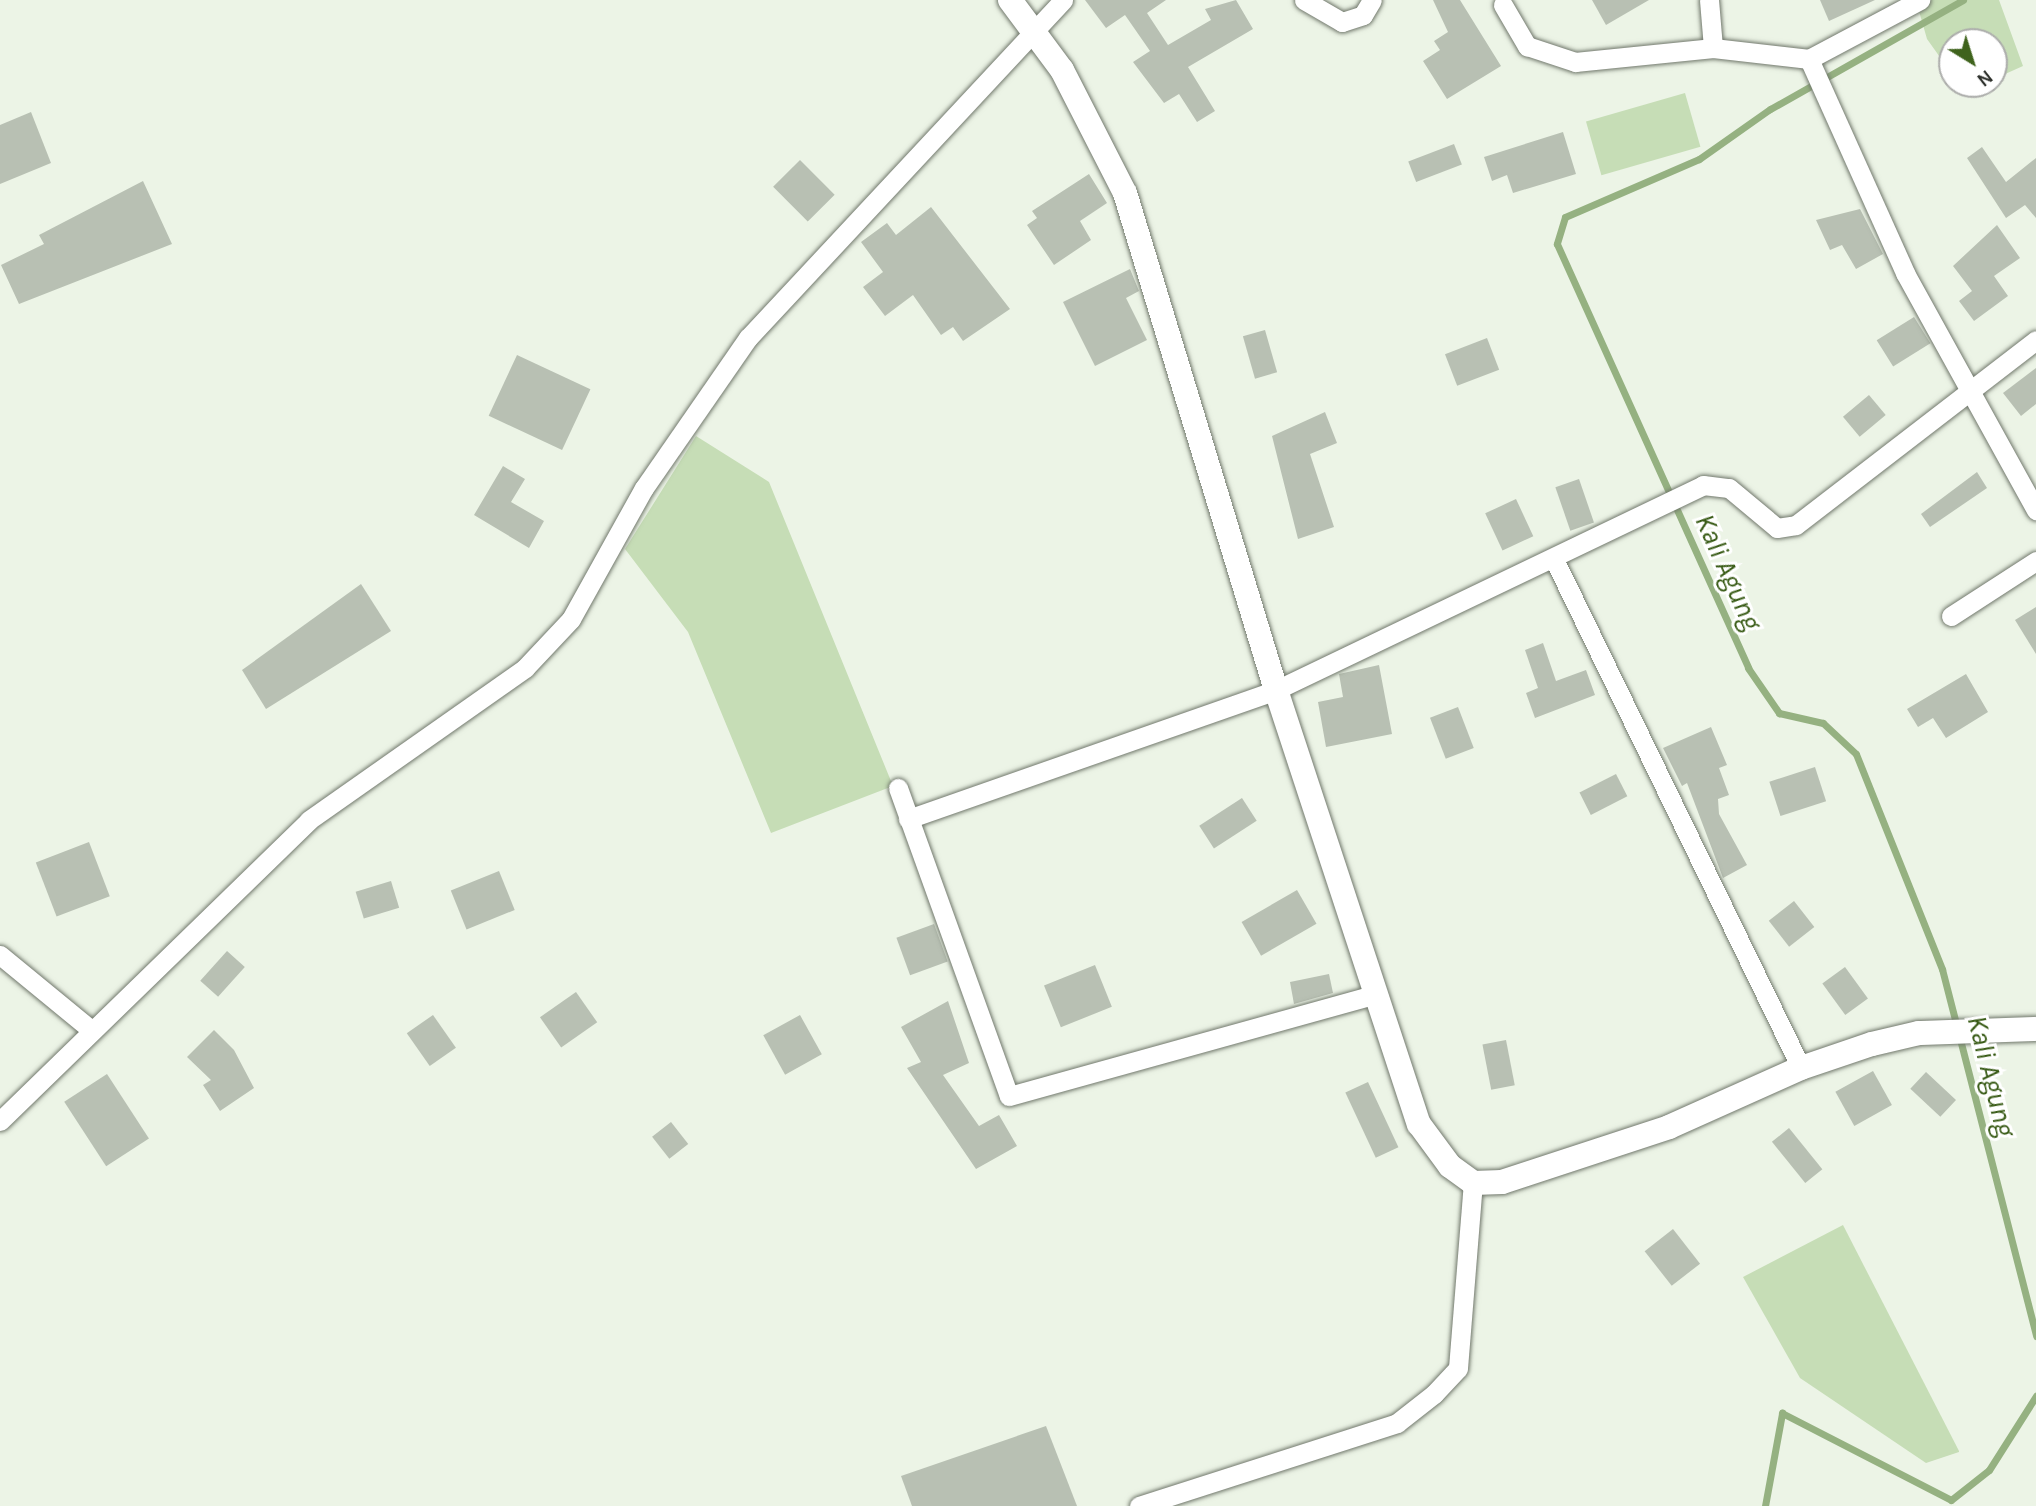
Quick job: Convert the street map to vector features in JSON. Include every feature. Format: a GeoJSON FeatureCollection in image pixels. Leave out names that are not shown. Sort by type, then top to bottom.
{"type":"FeatureCollection","features":[{"type":"Feature","properties":{"kind":"street"},"geometry":{"type":"LineString","coordinates":[[1010,0],[1033,28],[1082,104],[1125,193],[1276,690],[1419,1124],[1430,1144],[1473,1183]]}},
{"type":"Feature","properties":{"kind":"street"},"geometry":{"type":"LineString","coordinates":[[0,1121],[90,1030],[309,820],[526,668],[571,619],[644,488],[748,338],[1033,28],[1063,0]]}},
{"type":"Feature","properties":{"kind":"street"},"geometry":{"type":"LineString","coordinates":[[1304,0],[1342,22],[1363,15],[1372,0]]}},
{"type":"Feature","properties":{"kind":"street"},"geometry":{"type":"LineString","coordinates":[[1709,0],[1713,48]]}},
{"type":"Feature","properties":{"kind":"street"},"geometry":{"type":"LineString","coordinates":[[1503,5],[1527,46],[1548,57],[1575,62],[1713,48],[1811,63],[1920,0]]}},
{"type":"Feature","properties":{"kind":"street"},"geometry":{"type":"LineString","coordinates":[[1811,63],[1905,273],[2036,510]]}},
{"type":"Feature","properties":{"kind":"street"},"geometry":{"type":"LineString","coordinates":[[908,819],[1276,690],[1554,559],[1688,492],[1719,483],[1760,520],[1777,528],[1796,524],[2036,340]]}},
{"type":"Feature","properties":{"kind":"street"},"geometry":{"type":"LineString","coordinates":[[1554,559],[1801,1068]]}},
{"type":"Feature","properties":{"kind":"street"},"geometry":{"type":"LineString","coordinates":[[1951,617],[2036,561]]}},
{"type":"Feature","properties":{"kind":"street"},"geometry":{"type":"LineString","coordinates":[[898,788],[1009,1096],[1376,994]]}},
{"type":"Feature","properties":{"kind":"street"},"geometry":{"type":"LineString","coordinates":[[0,955],[90,1030]]}},
{"type":"Feature","properties":{"kind":"street"},"geometry":{"type":"LineString","coordinates":[[1473,1183],[1567,1164],[1801,1068],[1872,1044],[1942,1031],[2036,1029]]}},
{"type":"Feature","properties":{"kind":"street"},"geometry":{"type":"LineString","coordinates":[[1139,1506],[1397,1423],[1434,1394],[1458,1368],[1473,1183]]}},
{"type":"Feature","properties":{"kind":"green space"},"geometry":{"type":"Polygon","coordinates":[[[1925,0],[1999,0],[2023,66],[2008,73],[2008,28],[1938,28],[1938,54],[1927,39],[1917,4],[1925,0]]]}},
{"type":"Feature","properties":{"kind":"green space"},"geometry":{"type":"Polygon","coordinates":[[[1685,93],[1700,147],[1601,175],[1586,121],[1685,93]]]}},
{"type":"Feature","properties":{"kind":"green space"},"geometry":{"type":"Polygon","coordinates":[[[696,436],[769,482],[893,786],[771,833],[688,632],[625,549],[696,436]]]}},
{"type":"Feature","properties":{"kind":"green space"},"geometry":{"type":"Polygon","coordinates":[[[1843,1225],[1959,1452],[1926,1463],[1800,1378],[1743,1277],[1843,1225]]]}},
{"type":"Feature","properties":{"kind":"building"},"geometry":{"type":"Polygon","coordinates":[[[1085,0],[1166,0],[1147,13],[1168,45],[1211,20],[1205,9],[1236,0],[1253,29],[1188,67],[1215,111],[1197,122],[1179,94],[1164,103],[1133,62],[1150,51],[1125,15],[1106,28],[1085,0]]]}},
{"type":"Feature","properties":{"kind":"building"},"geometry":{"type":"Polygon","coordinates":[[[1433,0],[1460,0],[1501,66],[1447,99],[1423,61],[1440,50],[1434,41],[1448,32],[1433,0]]]}},
{"type":"Feature","properties":{"kind":"building"},"geometry":{"type":"Polygon","coordinates":[[[1592,0],[1649,0],[1606,25],[1592,0]]]}},
{"type":"Feature","properties":{"kind":"building"},"geometry":{"type":"Polygon","coordinates":[[[1820,0],[1875,0],[1829,21],[1820,0]]]}},
{"type":"Feature","properties":{"kind":"building"},"geometry":{"type":"Polygon","coordinates":[[[31,112],[51,163],[0,184],[0,125],[31,112]]]}},
{"type":"Feature","properties":{"kind":"building"},"geometry":{"type":"Polygon","coordinates":[[[1563,132],[1576,174],[1513,193],[1507,175],[1492,181],[1484,157],[1563,132]]]}},
{"type":"Feature","properties":{"kind":"building"},"geometry":{"type":"Polygon","coordinates":[[[1454,144],[1462,165],[1416,182],[1408,162],[1454,144]]]}},
{"type":"Feature","properties":{"kind":"building"},"geometry":{"type":"Polygon","coordinates":[[[1982,147],[2006,182],[2036,158],[2036,218],[2025,205],[2006,218],[1967,158],[1982,147]]]}},
{"type":"Feature","properties":{"kind":"building"},"geometry":{"type":"Polygon","coordinates":[[[800,160],[835,195],[808,222],[773,187],[800,160]]]}},
{"type":"Feature","properties":{"kind":"building"},"geometry":{"type":"Polygon","coordinates":[[[1089,174],[1107,203],[1080,221],[1091,240],[1054,265],[1027,225],[1037,218],[1032,211],[1089,174]]]}},
{"type":"Feature","properties":{"kind":"building"},"geometry":{"type":"Polygon","coordinates":[[[143,181],[172,244],[19,304],[1,265],[44,244],[39,235],[143,181]]]}},
{"type":"Feature","properties":{"kind":"building"},"geometry":{"type":"Polygon","coordinates":[[[931,207],[1010,309],[963,341],[953,327],[941,335],[913,295],[885,316],[863,287],[883,272],[861,242],[887,223],[896,235],[931,207]]]}},
{"type":"Feature","properties":{"kind":"building"},"geometry":{"type":"Polygon","coordinates":[[[1860,209],[1883,254],[1856,269],[1842,245],[1830,250],[1816,220],[1860,209]]]}},
{"type":"Feature","properties":{"kind":"building"},"geometry":{"type":"Polygon","coordinates":[[[1997,225],[2020,258],[1994,276],[2008,296],[1974,321],[1959,301],[1972,291],[1953,266],[1997,225]]]}},
{"type":"Feature","properties":{"kind":"building"},"geometry":{"type":"Polygon","coordinates":[[[1130,269],[1139,291],[1126,298],[1147,340],[1095,366],[1063,302],[1130,269]]]}},
{"type":"Feature","properties":{"kind":"building"},"geometry":{"type":"Polygon","coordinates":[[[1914,317],[1930,343],[1893,367],[1877,340],[1914,317]]]}},
{"type":"Feature","properties":{"kind":"building"},"geometry":{"type":"Polygon","coordinates":[[[1265,330],[1277,372],[1255,379],[1243,336],[1265,330]]]}},
{"type":"Feature","properties":{"kind":"building"},"geometry":{"type":"Polygon","coordinates":[[[1487,338],[1499,370],[1457,386],[1445,354],[1487,338]]]}},
{"type":"Feature","properties":{"kind":"building"},"geometry":{"type":"Polygon","coordinates":[[[517,355],[590,389],[562,450],[489,416],[517,355]]]}},
{"type":"Feature","properties":{"kind":"building"},"geometry":{"type":"Polygon","coordinates":[[[2036,368],[2036,404],[2021,416],[2003,393],[2036,368]]]}},
{"type":"Feature","properties":{"kind":"building"},"geometry":{"type":"Polygon","coordinates":[[[1869,395],[1886,415],[1860,437],[1843,417],[1869,395]]]}},
{"type":"Feature","properties":{"kind":"building"},"geometry":{"type":"Polygon","coordinates":[[[1325,412],[1337,443],[1310,454],[1334,527],[1298,539],[1272,436],[1325,412]]]}},
{"type":"Feature","properties":{"kind":"building"},"geometry":{"type":"Polygon","coordinates":[[[503,466],[525,479],[511,502],[544,521],[529,548],[474,515],[503,466]]]}},
{"type":"Feature","properties":{"kind":"building"},"geometry":{"type":"Polygon","coordinates":[[[1977,472],[1987,488],[1930,527],[1921,514],[1977,472]]]}},
{"type":"Feature","properties":{"kind":"building"},"geometry":{"type":"Polygon","coordinates":[[[1579,479],[1594,522],[1570,531],[1555,487],[1579,479]]]}},
{"type":"Feature","properties":{"kind":"building"},"geometry":{"type":"Polygon","coordinates":[[[1516,499],[1533,536],[1503,551],[1485,513],[1516,499]]]}},
{"type":"Feature","properties":{"kind":"building"},"geometry":{"type":"Polygon","coordinates":[[[361,584],[391,631],[266,709],[242,670],[361,584]]]}},
{"type":"Feature","properties":{"kind":"building"},"geometry":{"type":"Polygon","coordinates":[[[2036,607],[2036,654],[2015,620],[2036,607]]]}},
{"type":"Feature","properties":{"kind":"building"},"geometry":{"type":"Polygon","coordinates":[[[1543,643],[1556,681],[1586,670],[1595,695],[1535,718],[1526,693],[1538,688],[1525,650],[1543,643]]]}},
{"type":"Feature","properties":{"kind":"building"},"geometry":{"type":"Polygon","coordinates":[[[1379,665],[1392,734],[1326,747],[1318,702],[1343,697],[1339,674],[1379,665]]]}},
{"type":"Feature","properties":{"kind":"building"},"geometry":{"type":"Polygon","coordinates":[[[1966,674],[1988,712],[1946,738],[1933,718],[1918,727],[1907,709],[1966,674]]]}},
{"type":"Feature","properties":{"kind":"building"},"geometry":{"type":"Polygon","coordinates":[[[1458,707],[1474,748],[1446,759],[1430,718],[1458,707]]]}},
{"type":"Feature","properties":{"kind":"building"},"geometry":{"type":"Polygon","coordinates":[[[1711,727],[1727,765],[1719,768],[1729,795],[1718,799],[1719,814],[1747,865],[1723,878],[1687,783],[1682,786],[1663,748],[1711,727]]]}},
{"type":"Feature","properties":{"kind":"building"},"geometry":{"type":"Polygon","coordinates":[[[1815,767],[1826,801],[1780,816],[1769,782],[1815,767]]]}},
{"type":"Feature","properties":{"kind":"building"},"geometry":{"type":"Polygon","coordinates":[[[1616,774],[1627,796],[1591,815],[1579,793],[1616,774]]]}},
{"type":"Feature","properties":{"kind":"building"},"geometry":{"type":"Polygon","coordinates":[[[1242,798],[1257,821],[1214,848],[1199,826],[1242,798]]]}},
{"type":"Feature","properties":{"kind":"building"},"geometry":{"type":"Polygon","coordinates":[[[89,842],[110,896],[57,917],[36,862],[89,842]]]}},
{"type":"Feature","properties":{"kind":"building"},"geometry":{"type":"Polygon","coordinates":[[[499,871],[515,910],[467,929],[451,890],[499,871]]]}},
{"type":"Feature","properties":{"kind":"building"},"geometry":{"type":"Polygon","coordinates":[[[391,881],[399,908],[364,919],[356,892],[391,881]]]}},
{"type":"Feature","properties":{"kind":"building"},"geometry":{"type":"Polygon","coordinates":[[[1297,890],[1316,924],[1261,956],[1242,922],[1297,890]]]}},
{"type":"Feature","properties":{"kind":"building"},"geometry":{"type":"Polygon","coordinates":[[[1794,901],[1814,927],[1789,947],[1769,921],[1794,901]]]}},
{"type":"Feature","properties":{"kind":"building"},"geometry":{"type":"Polygon","coordinates":[[[934,924],[948,962],[910,975],[896,938],[934,924]]]}},
{"type":"Feature","properties":{"kind":"building"},"geometry":{"type":"Polygon","coordinates":[[[227,951],[245,967],[218,997],[200,981],[227,951]]]}},
{"type":"Feature","properties":{"kind":"building"},"geometry":{"type":"Polygon","coordinates":[[[1095,965],[1112,1007],[1061,1027],[1044,986],[1095,965]]]}},
{"type":"Feature","properties":{"kind":"building"},"geometry":{"type":"Polygon","coordinates":[[[1845,967],[1868,999],[1845,1015],[1822,983],[1845,967]]]}},
{"type":"Feature","properties":{"kind":"building"},"geometry":{"type":"Polygon","coordinates":[[[1329,974],[1333,993],[1294,1004],[1290,982],[1329,974]]]}},
{"type":"Feature","properties":{"kind":"building"},"geometry":{"type":"Polygon","coordinates":[[[576,992],[597,1022],[561,1048],[540,1017],[576,992]]]}},
{"type":"Feature","properties":{"kind":"building"},"geometry":{"type":"Polygon","coordinates":[[[948,1001],[969,1063],[943,1075],[979,1126],[999,1115],[1017,1146],[976,1169],[907,1068],[921,1062],[901,1027],[948,1001]]]}},
{"type":"Feature","properties":{"kind":"building"},"geometry":{"type":"Polygon","coordinates":[[[433,1015],[456,1048],[430,1066],[407,1033],[433,1015]]]}},
{"type":"Feature","properties":{"kind":"building"},"geometry":{"type":"Polygon","coordinates":[[[800,1015],[822,1054],[785,1075],[763,1035],[800,1015]]]}},
{"type":"Feature","properties":{"kind":"building"},"geometry":{"type":"Polygon","coordinates":[[[214,1030],[234,1050],[254,1088],[220,1111],[203,1085],[211,1080],[187,1057],[214,1030]]]}},
{"type":"Feature","properties":{"kind":"building"},"geometry":{"type":"Polygon","coordinates":[[[1506,1040],[1515,1085],[1491,1090],[1482,1045],[1506,1040]]]}},
{"type":"Feature","properties":{"kind":"building"},"geometry":{"type":"Polygon","coordinates":[[[1873,1071],[1892,1105],[1854,1126],[1835,1092],[1873,1071]]]}},
{"type":"Feature","properties":{"kind":"building"},"geometry":{"type":"Polygon","coordinates":[[[1926,1072],[1956,1100],[1940,1117],[1910,1089],[1926,1072]]]}},
{"type":"Feature","properties":{"kind":"building"},"geometry":{"type":"Polygon","coordinates":[[[107,1074],[149,1139],[106,1166],[64,1102],[107,1074]]]}},
{"type":"Feature","properties":{"kind":"building"},"geometry":{"type":"Polygon","coordinates":[[[1368,1082],[1398,1147],[1376,1158],[1345,1093],[1368,1082]]]}},
{"type":"Feature","properties":{"kind":"building"},"geometry":{"type":"Polygon","coordinates":[[[671,1122],[688,1144],[669,1159],[652,1137],[671,1122]]]}},
{"type":"Feature","properties":{"kind":"building"},"geometry":{"type":"Polygon","coordinates":[[[1789,1128],[1822,1169],[1805,1183],[1772,1142],[1789,1128]]]}},
{"type":"Feature","properties":{"kind":"building"},"geometry":{"type":"Polygon","coordinates":[[[1673,1229],[1700,1264],[1672,1286],[1645,1251],[1673,1229]]]}},
{"type":"Feature","properties":{"kind":"building"},"geometry":{"type":"Polygon","coordinates":[[[1046,1426],[1077,1506],[912,1506],[901,1476],[1046,1426]]]}},
{"type":"Feature","properties":{"kind":"waterway","name":"Kali Agung"},"geometry":{"type":"LineString","coordinates":[[1963,0],[1770,109],[1699,159],[1565,217],[1557,244],[1748,668],[1779,713],[1823,723],[1856,754],[1942,969],[2036,1336]]}},
{"type":"Feature","properties":{"kind":"waterway","name":"Kali Agung"},"geometry":{"type":"LineString","coordinates":[[1765,1506],[1782,1413],[1951,1500],[1989,1470],[2036,1396]]}}]}
